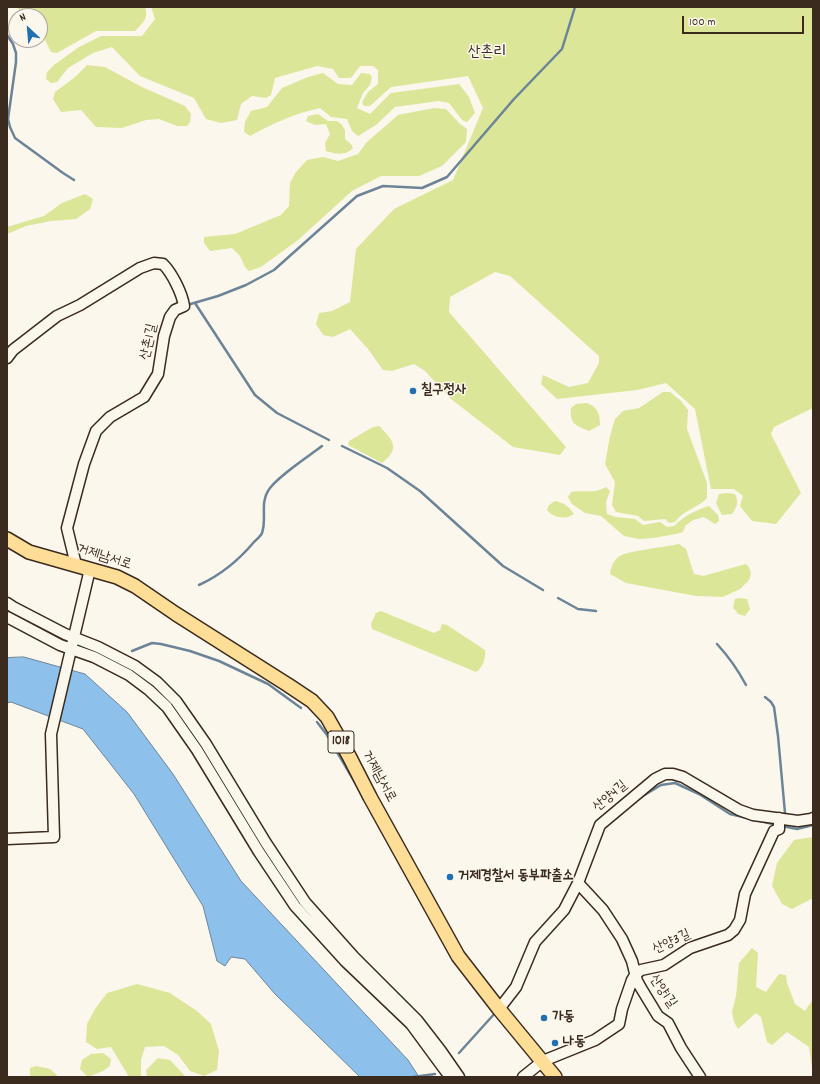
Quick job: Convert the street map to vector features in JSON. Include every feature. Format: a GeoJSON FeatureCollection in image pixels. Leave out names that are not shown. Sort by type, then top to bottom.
{"type":"FeatureCollection","features":[{"type":"Feature","properties":{"kind":"main road","name":"거제남서로"},"geometry":{"type":"LineString","coordinates":[[7,539],[29,552],[117,577],[135,586],[312,701],[327,717],[458,956],[555,1077]]}},
{"type":"Feature","properties":{"kind":"street","name":"산촌1길"},"geometry":{"type":"LineString","coordinates":[[7,358],[13,350],[57,316],[80,305],[140,268],[150,264],[163,264],[167,268],[183,298],[184,306],[175,310],[170,317],[164,336],[158,374],[144,397],[110,417],[96,430],[84,464],[67,528],[76,565]]}},
{"type":"Feature","properties":{"kind":"street"},"geometry":{"type":"LineString","coordinates":[[7,839],[54,837],[51,734],[90,569]]}},
{"type":"Feature","properties":{"kind":"street"},"geometry":{"type":"LineString","coordinates":[[7,603],[13,608],[64,634],[115,655],[136,666],[157,682],[176,701],[206,744],[266,843],[305,902],[354,957],[417,1020],[459,1077]]}},
{"type":"Feature","properties":{"kind":"street"},"geometry":{"type":"LineString","coordinates":[[7,617],[60,645],[70,654],[94,657],[128,675],[149,690],[167,707],[197,750],[259,852],[295,906],[345,960],[411,1024],[450,1077]]}},
{"type":"Feature","properties":{"kind":"street","name":"산양4길"},"geometry":{"type":"LineString","coordinates":[[499,1009],[516,987],[535,942],[564,910],[578,883],[600,825],[655,779],[665,774],[673,774],[683,777],[739,810],[779,824],[813,818]]}},
{"type":"Feature","properties":{"kind":"street","name":"산양3길"},"geometry":{"type":"LineString","coordinates":[[635,975],[641,970],[664,965],[690,948],[728,935],[734,930],[740,920],[745,894],[774,831],[779,824]]}},
{"type":"Feature","properties":{"kind":"street","name":"산양1길"},"geometry":{"type":"LineString","coordinates":[[578,883],[602,910],[622,939],[632,962],[640,988],[658,1016],[668,1023],[681,1048],[700,1077]]}},
{"type":"Feature","properties":{"kind":"street"},"geometry":{"type":"LineString","coordinates":[[523,1077],[543,1061],[595,1040],[619,1024],[622,1009],[635,975]]}},
{"type":"Feature","properties":{"kind":"green space"},"geometry":{"type":"Polygon","coordinates":[[[16,7],[145,7],[146,17],[143,23],[135,31],[96,31],[57,53],[51,52],[48,46],[48,8],[16,7]]]}},
{"type":"Feature","properties":{"kind":"green space"},"geometry":{"type":"Polygon","coordinates":[[[151,7],[813,7],[813,408],[774,427],[771,434],[801,493],[776,524],[752,521],[740,506],[743,496],[734,489],[711,489],[695,409],[666,383],[637,390],[557,399],[541,384],[543,375],[569,387],[588,383],[599,363],[599,356],[510,276],[495,272],[450,297],[449,312],[566,447],[560,455],[513,447],[451,399],[425,371],[414,364],[392,371],[383,370],[368,349],[350,329],[333,337],[323,335],[316,324],[319,313],[332,311],[350,302],[356,249],[394,209],[453,180],[483,108],[468,76],[391,87],[370,106],[364,106],[362,102],[368,92],[378,84],[378,70],[373,66],[360,66],[351,78],[339,78],[333,69],[317,66],[275,78],[271,95],[266,98],[252,96],[241,104],[237,120],[221,123],[206,119],[194,98],[140,76],[112,47],[93,53],[68,68],[57,82],[51,83],[46,79],[47,72],[54,65],[79,47],[101,36],[142,36],[155,19],[151,7]]]}},
{"type":"Feature","properties":{"kind":"green space"},"geometry":{"type":"Polygon","coordinates":[[[87,65],[105,67],[142,87],[185,106],[191,114],[190,122],[187,126],[177,126],[159,119],[146,120],[122,128],[96,127],[81,110],[61,112],[53,99],[55,92],[74,78],[87,65]]]}},
{"type":"Feature","properties":{"kind":"green space"},"geometry":{"type":"Polygon","coordinates":[[[323,73],[338,84],[352,85],[361,73],[370,74],[372,78],[370,85],[363,93],[357,108],[370,114],[391,93],[459,84],[469,97],[475,113],[467,122],[462,120],[449,103],[439,101],[395,107],[376,125],[358,136],[352,131],[347,119],[331,117],[320,108],[284,119],[250,136],[244,132],[245,122],[251,111],[267,107],[282,88],[308,77],[323,73]]]}},
{"type":"Feature","properties":{"kind":"green space"},"geometry":{"type":"Polygon","coordinates":[[[434,108],[446,109],[467,129],[466,142],[442,166],[419,176],[381,176],[352,191],[298,240],[261,267],[249,271],[245,267],[240,256],[232,248],[210,251],[204,243],[204,237],[235,234],[281,215],[289,206],[290,183],[296,172],[307,160],[323,157],[338,161],[358,154],[366,143],[398,115],[434,108]]]}},
{"type":"Feature","properties":{"kind":"green space"},"geometry":{"type":"Polygon","coordinates":[[[318,114],[328,121],[337,121],[342,125],[345,130],[345,139],[353,148],[350,151],[337,153],[326,151],[325,143],[330,134],[326,124],[315,125],[306,121],[308,116],[318,114]]]}},
{"type":"Feature","properties":{"kind":"green space"},"geometry":{"type":"Polygon","coordinates":[[[85,194],[93,199],[90,209],[76,219],[51,221],[26,226],[7,234],[7,227],[44,216],[62,203],[85,194]]]}},
{"type":"Feature","properties":{"kind":"green space"},"geometry":{"type":"Polygon","coordinates":[[[663,392],[670,392],[681,401],[688,410],[687,429],[707,483],[707,498],[678,518],[675,522],[669,523],[665,519],[644,521],[638,516],[616,512],[612,505],[615,482],[605,464],[615,419],[623,411],[639,408],[663,392]]]}},
{"type":"Feature","properties":{"kind":"green space"},"geometry":{"type":"Polygon","coordinates":[[[587,403],[596,409],[599,414],[600,421],[600,425],[589,431],[575,424],[571,418],[571,408],[576,404],[587,403]]]}},
{"type":"Feature","properties":{"kind":"green space"},"geometry":{"type":"Polygon","coordinates":[[[379,426],[393,444],[392,453],[382,463],[348,445],[349,441],[373,427],[379,426]]]}},
{"type":"Feature","properties":{"kind":"green space"},"geometry":{"type":"Polygon","coordinates":[[[606,487],[610,491],[606,502],[607,514],[616,517],[635,519],[643,525],[660,522],[667,527],[674,526],[690,514],[709,506],[718,515],[719,521],[715,524],[704,517],[693,520],[685,526],[683,532],[653,538],[639,539],[624,536],[601,516],[585,513],[572,504],[568,497],[571,492],[594,491],[606,487]]]}},
{"type":"Feature","properties":{"kind":"green space"},"geometry":{"type":"Polygon","coordinates":[[[719,494],[735,494],[737,504],[732,514],[722,515],[716,503],[719,494]]]}},
{"type":"Feature","properties":{"kind":"green space"},"geometry":{"type":"Polygon","coordinates":[[[555,501],[566,505],[574,514],[567,517],[560,517],[550,513],[547,510],[549,505],[555,501]]]}},
{"type":"Feature","properties":{"kind":"green space"},"geometry":{"type":"Polygon","coordinates":[[[679,544],[686,549],[694,574],[703,576],[746,564],[749,567],[751,574],[749,580],[740,589],[723,597],[696,596],[626,583],[610,574],[615,561],[622,555],[679,544]]]}},
{"type":"Feature","properties":{"kind":"green space"},"geometry":{"type":"Polygon","coordinates":[[[735,599],[747,599],[750,609],[745,616],[738,614],[733,607],[735,599]]]}},
{"type":"Feature","properties":{"kind":"green space"},"geometry":{"type":"Polygon","coordinates":[[[381,611],[434,633],[440,630],[442,624],[447,625],[485,650],[482,665],[476,672],[372,629],[371,624],[376,613],[381,611]]]}},
{"type":"Feature","properties":{"kind":"green space"},"geometry":{"type":"Polygon","coordinates":[[[813,837],[813,898],[792,909],[782,904],[772,886],[777,863],[794,840],[813,837]]]}},
{"type":"Feature","properties":{"kind":"green space"},"geometry":{"type":"Polygon","coordinates":[[[752,948],[758,953],[756,987],[766,992],[779,974],[786,975],[787,983],[795,1004],[805,1011],[813,999],[813,1075],[809,1047],[787,1032],[772,1045],[767,1042],[761,1017],[756,1013],[738,1029],[734,1022],[732,1012],[736,996],[739,963],[752,948]]]}},
{"type":"Feature","properties":{"kind":"green space"},"geometry":{"type":"Polygon","coordinates":[[[137,984],[170,993],[197,1011],[211,1024],[219,1051],[217,1070],[204,1076],[190,1071],[178,1055],[164,1046],[145,1047],[141,1060],[141,1077],[129,1077],[111,1047],[97,1049],[86,1042],[87,1024],[95,1009],[107,993],[137,984]]]}},
{"type":"Feature","properties":{"kind":"green space"},"geometry":{"type":"Polygon","coordinates":[[[103,1053],[111,1059],[110,1066],[103,1071],[88,1077],[80,1069],[82,1060],[91,1054],[103,1053]]]}},
{"type":"Feature","properties":{"kind":"green space"},"geometry":{"type":"Polygon","coordinates":[[[158,1058],[170,1060],[186,1077],[147,1077],[146,1070],[158,1058]]]}},
{"type":"Feature","properties":{"kind":"green space"},"geometry":{"type":"Polygon","coordinates":[[[36,1066],[50,1069],[57,1075],[56,1077],[30,1077],[30,1068],[36,1066]]]}},
{"type":"Feature","properties":{"kind":"water"},"geometry":{"type":"Polygon","coordinates":[[[24,657],[85,674],[127,712],[173,774],[241,881],[408,1060],[419,1077],[360,1077],[275,994],[245,959],[231,957],[225,966],[217,961],[203,906],[134,794],[83,729],[11,702],[7,703],[7,658],[24,657]]]}},
{"type":"Feature","properties":{"kind":"waterway"},"geometry":{"type":"LineString","coordinates":[[187,305],[218,296],[246,285],[274,270],[357,196],[383,186],[422,188],[447,177],[514,99],[562,49],[575,7]]}},
{"type":"Feature","properties":{"kind":"waterway"},"geometry":{"type":"LineString","coordinates":[[7,35],[13,44],[16,53],[8,119],[15,138],[74,180]]}},
{"type":"Feature","properties":{"kind":"waterway"},"geometry":{"type":"LineString","coordinates":[[195,303],[255,395],[277,413],[329,440]]}},
{"type":"Feature","properties":{"kind":"waterway"},"geometry":{"type":"LineString","coordinates":[[199,585],[215,577],[229,567],[260,537],[264,523],[264,501],[268,491],[285,474],[322,446]]}},
{"type":"Feature","properties":{"kind":"waterway"},"geometry":{"type":"LineString","coordinates":[[342,446],[387,468],[420,491],[503,566],[543,590]]}},
{"type":"Feature","properties":{"kind":"waterway"},"geometry":{"type":"LineString","coordinates":[[558,598],[578,609],[596,611]]}},
{"type":"Feature","properties":{"kind":"waterway"},"geometry":{"type":"LineString","coordinates":[[132,651],[152,643],[190,651],[219,661],[268,684],[301,708]]}},
{"type":"Feature","properties":{"kind":"waterway"},"geometry":{"type":"LineString","coordinates":[[717,644],[733,664],[746,685]]}},
{"type":"Feature","properties":{"kind":"waterway"},"geometry":{"type":"LineString","coordinates":[[765,697],[774,707],[785,813]]}},
{"type":"Feature","properties":{"kind":"waterway"},"geometry":{"type":"LineString","coordinates":[[317,722],[327,735],[360,791]]}},
{"type":"Feature","properties":{"kind":"waterway"},"geometry":{"type":"LineString","coordinates":[[638,799],[661,785],[675,783],[699,794],[730,814],[777,825]]}},
{"type":"Feature","properties":{"kind":"waterway"},"geometry":{"type":"LineString","coordinates":[[782,826],[797,829],[813,825]]}},
{"type":"Feature","properties":{"kind":"waterway"},"geometry":{"type":"LineString","coordinates":[[459,1053],[496,1012]]}},
{"type":"Feature","properties":{"kind":"waterway"},"geometry":{"type":"LineString","coordinates":[[413,1077],[435,1074]]}},
{"type":"Feature","properties":{"kind":"place","name":"칠구정사"},"geometry":{"type":"Point","coordinates":[413,391]}},
{"type":"Feature","properties":{"kind":"place","name":"거제경찰서 동부파출소"},"geometry":{"type":"Point","coordinates":[450,877]}},
{"type":"Feature","properties":{"kind":"place","name":"가동"},"geometry":{"type":"Point","coordinates":[544,1018]}},
{"type":"Feature","properties":{"kind":"place","name":"나동"},"geometry":{"type":"Point","coordinates":[555,1043]}},
{"type":"Feature","properties":{"kind":"district","name":"산촌리"},"geometry":{"type":"Point","coordinates":[487,54]}}]}
